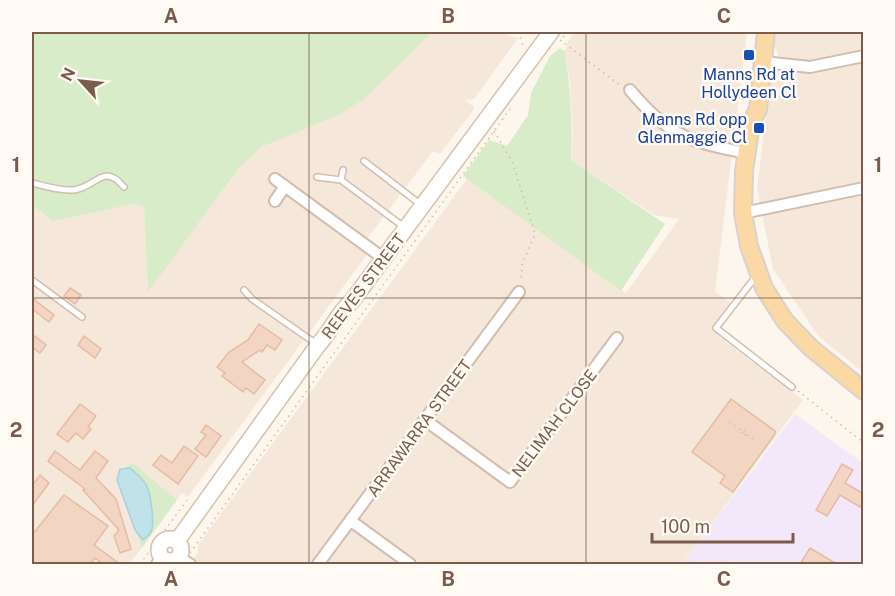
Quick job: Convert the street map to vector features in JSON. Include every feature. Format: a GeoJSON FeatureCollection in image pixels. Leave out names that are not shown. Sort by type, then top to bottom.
{"type":"FeatureCollection","features":[{"type":"Feature","properties":{"kind":"main road"},"geometry":{"type":"LineString","coordinates":[[757,32],[748,105],[751,123],[743,190],[746,236],[757,274],[778,311],[800,339],[864,391]]}},
{"type":"Feature","properties":{"kind":"main road"},"geometry":{"type":"LineString","coordinates":[[751,123],[758,109],[766,32]]}},
{"type":"Feature","properties":{"kind":"street","name":"REEVES STREET"},"geometry":{"type":"LineString","coordinates":[[160,561],[159,551],[163,541],[170,539],[177,541],[318,345],[329,333],[338,315],[352,301],[422,206],[490,127],[555,39]]}},
{"type":"Feature","properties":{"kind":"street"},"geometry":{"type":"LineString","coordinates":[[763,62],[810,67],[864,56]]}},
{"type":"Feature","properties":{"kind":"street"},"geometry":{"type":"LineString","coordinates":[[630,90],[649,112],[675,133],[710,146],[747,153]]}},
{"type":"Feature","properties":{"kind":"street"},"geometry":{"type":"LineString","coordinates":[[275,178],[383,258]]}},
{"type":"Feature","properties":{"kind":"street"},"geometry":{"type":"LineString","coordinates":[[274,201],[285,186]]}},
{"type":"Feature","properties":{"kind":"street"},"geometry":{"type":"LineString","coordinates":[[743,213],[864,188]]}},
{"type":"Feature","properties":{"kind":"street","name":"ARRAWARRA STREET"},"geometry":{"type":"LineString","coordinates":[[318,564],[519,292]]}},
{"type":"Feature","properties":{"kind":"street","name":"NELIMAH CLOSE"},"geometry":{"type":"LineString","coordinates":[[425,420],[510,482],[617,338]]}},
{"type":"Feature","properties":{"kind":"street"},"geometry":{"type":"LineString","coordinates":[[351,521],[410,564]]}},
{"type":"Feature","properties":{"kind":"street"},"geometry":{"type":"LineString","coordinates":[[160,561],[184,561],[177,541]]}},
{"type":"Feature","properties":{"kind":"lane"},"geometry":{"type":"LineString","coordinates":[[364,161],[422,206]]}},
{"type":"Feature","properties":{"kind":"lane"},"geometry":{"type":"LineString","coordinates":[[341,180],[343,170]]}},
{"type":"Feature","properties":{"kind":"lane"},"geometry":{"type":"LineString","coordinates":[[32,183],[65,190],[77,189],[109,176],[116,178],[124,187]]}},
{"type":"Feature","properties":{"kind":"lane"},"geometry":{"type":"LineString","coordinates":[[317,177],[341,180],[406,228]]}},
{"type":"Feature","properties":{"kind":"lane"},"geometry":{"type":"LineString","coordinates":[[757,274],[716,328],[792,387]]}},
{"type":"Feature","properties":{"kind":"lane"},"geometry":{"type":"LineString","coordinates":[[32,280],[82,317]]}},
{"type":"Feature","properties":{"kind":"lane"},"geometry":{"type":"LineString","coordinates":[[244,290],[252,299],[318,345]]}},
{"type":"Feature","properties":{"kind":"path"},"geometry":{"type":"LineString","coordinates":[[518,32],[525,50]]}},
{"type":"Feature","properties":{"kind":"path"},"geometry":{"type":"LineString","coordinates":[[569,32],[555,39],[616,83],[630,90]]}},
{"type":"Feature","properties":{"kind":"path"},"geometry":{"type":"LineString","coordinates":[[184,561],[490,127],[514,103]]}},
{"type":"Feature","properties":{"kind":"path"},"geometry":{"type":"LineString","coordinates":[[490,127],[512,161],[535,234],[522,266],[519,292]]}},
{"type":"Feature","properties":{"kind":"path"},"geometry":{"type":"LineString","coordinates":[[792,387],[864,443]]}},
{"type":"Feature","properties":{"kind":"path"},"geometry":{"type":"LineString","coordinates":[[729,422],[755,440]]}},
{"type":"Feature","properties":{"kind":"path"},"geometry":{"type":"LineString","coordinates":[[739,439],[748,427]]}},
{"type":"Feature","properties":{"kind":"path"},"geometry":{"type":"LineString","coordinates":[[742,435],[746,434]]}},
{"type":"Feature","properties":{"kind":"path"},"geometry":{"type":"LineString","coordinates":[[140,564],[187,500]]}},
{"type":"Feature","properties":{"kind":"shaded area"},"geometry":{"type":"Polygon","coordinates":[[[428,32],[498,32],[518,38],[474,99],[465,100],[475,108],[440,154],[433,151],[367,239],[374,245],[188,497],[182,493],[177,500],[133,464],[121,467],[117,480],[142,548],[129,564],[32,564],[32,205],[53,221],[134,204],[144,207],[148,291],[262,137],[428,32]]]}},
{"type":"Feature","properties":{"kind":"shaded area"},"geometry":{"type":"Polygon","coordinates":[[[575,32],[747,32],[715,291],[730,303],[717,335],[803,400],[682,564],[189,564],[198,553],[198,545],[467,179],[626,293],[679,219],[654,215],[571,160],[573,133],[565,51],[568,41],[575,32]]]}},
{"type":"Feature","properties":{"kind":"shaded area"},"geometry":{"type":"Polygon","coordinates":[[[776,32],[863,32],[863,372],[818,336],[773,269],[757,189],[770,80],[775,75],[778,53],[774,47],[776,32]]]}},
{"type":"Feature","properties":{"kind":"shaded area"},"geometry":{"type":"Polygon","coordinates":[[[795,414],[863,463],[863,564],[682,564],[795,414]]]}},
{"type":"Feature","properties":{"kind":"green space"},"geometry":{"type":"Polygon","coordinates":[[[32,32],[432,32],[363,100],[336,116],[261,147],[239,168],[148,292],[144,207],[134,204],[53,221],[32,205],[32,32]]]}},
{"type":"Feature","properties":{"kind":"green space"},"geometry":{"type":"Polygon","coordinates":[[[560,48],[565,51],[568,79],[571,160],[665,224],[621,291],[463,176],[489,140],[507,146],[528,115],[531,93],[550,56],[560,48]]]}},
{"type":"Feature","properties":{"kind":"green space"},"geometry":{"type":"Polygon","coordinates":[[[133,463],[177,500],[142,548],[135,530],[143,539],[130,468],[120,469],[133,463]]]}},
{"type":"Feature","properties":{"kind":"water"},"geometry":{"type":"Polygon","coordinates":[[[130,468],[145,482],[151,500],[152,529],[143,540],[135,530],[117,480],[120,469],[130,468]]]}},
{"type":"Feature","properties":{"kind":"building"},"geometry":{"type":"Polygon","coordinates":[[[70,288],[81,295],[75,304],[64,296],[70,288]]]}},
{"type":"Feature","properties":{"kind":"building"},"geometry":{"type":"Polygon","coordinates":[[[32,298],[54,315],[49,322],[32,309],[32,298]]]}},
{"type":"Feature","properties":{"kind":"building"},"geometry":{"type":"Polygon","coordinates":[[[259,324],[282,340],[275,350],[267,345],[262,352],[260,350],[242,362],[265,380],[254,394],[246,388],[243,392],[222,376],[225,373],[217,367],[229,352],[248,340],[259,324]]]}},
{"type":"Feature","properties":{"kind":"building"},"geometry":{"type":"Polygon","coordinates":[[[35,336],[46,345],[40,353],[32,347],[32,340],[35,336]]]}},
{"type":"Feature","properties":{"kind":"building"},"geometry":{"type":"Polygon","coordinates":[[[84,336],[101,349],[95,358],[78,345],[84,336]]]}},
{"type":"Feature","properties":{"kind":"building"},"geometry":{"type":"Polygon","coordinates":[[[731,399],[775,431],[733,492],[720,483],[725,476],[692,452],[731,399]]]}},
{"type":"Feature","properties":{"kind":"building"},"geometry":{"type":"Polygon","coordinates":[[[80,404],[96,416],[88,427],[91,429],[83,439],[76,433],[68,442],[57,434],[80,404]]]}},
{"type":"Feature","properties":{"kind":"building"},"geometry":{"type":"Polygon","coordinates":[[[206,425],[221,436],[206,457],[195,449],[206,435],[201,432],[206,425]]]}},
{"type":"Feature","properties":{"kind":"building"},"geometry":{"type":"Polygon","coordinates":[[[184,446],[198,456],[178,484],[153,465],[161,455],[172,463],[184,446]]]}},
{"type":"Feature","properties":{"kind":"building"},"geometry":{"type":"Polygon","coordinates":[[[55,451],[80,470],[95,451],[108,461],[96,478],[116,499],[131,549],[120,553],[114,536],[119,530],[83,490],[85,489],[48,461],[55,451]]]}},
{"type":"Feature","properties":{"kind":"building"},"geometry":{"type":"Polygon","coordinates":[[[842,464],[853,470],[845,483],[864,494],[864,502],[860,507],[840,495],[827,516],[816,510],[842,464]]]}},
{"type":"Feature","properties":{"kind":"building"},"geometry":{"type":"Polygon","coordinates":[[[40,475],[49,483],[32,506],[32,486],[40,475]]]}},
{"type":"Feature","properties":{"kind":"building"},"geometry":{"type":"Polygon","coordinates":[[[64,495],[108,526],[94,545],[120,564],[103,564],[95,558],[90,564],[32,564],[32,535],[64,495]]]}},
{"type":"Feature","properties":{"kind":"building"},"geometry":{"type":"Polygon","coordinates":[[[810,548],[837,564],[800,564],[810,548]]]}},
{"type":"Feature","properties":{"kind":"place","name":"Manns Rd at Hollydeen Cl"},"geometry":{"type":"Point","coordinates":[749,55]}},
{"type":"Feature","properties":{"kind":"place","name":"Manns Rd opp Glenmaggie Cl"},"geometry":{"type":"Point","coordinates":[759,128]}}]}
